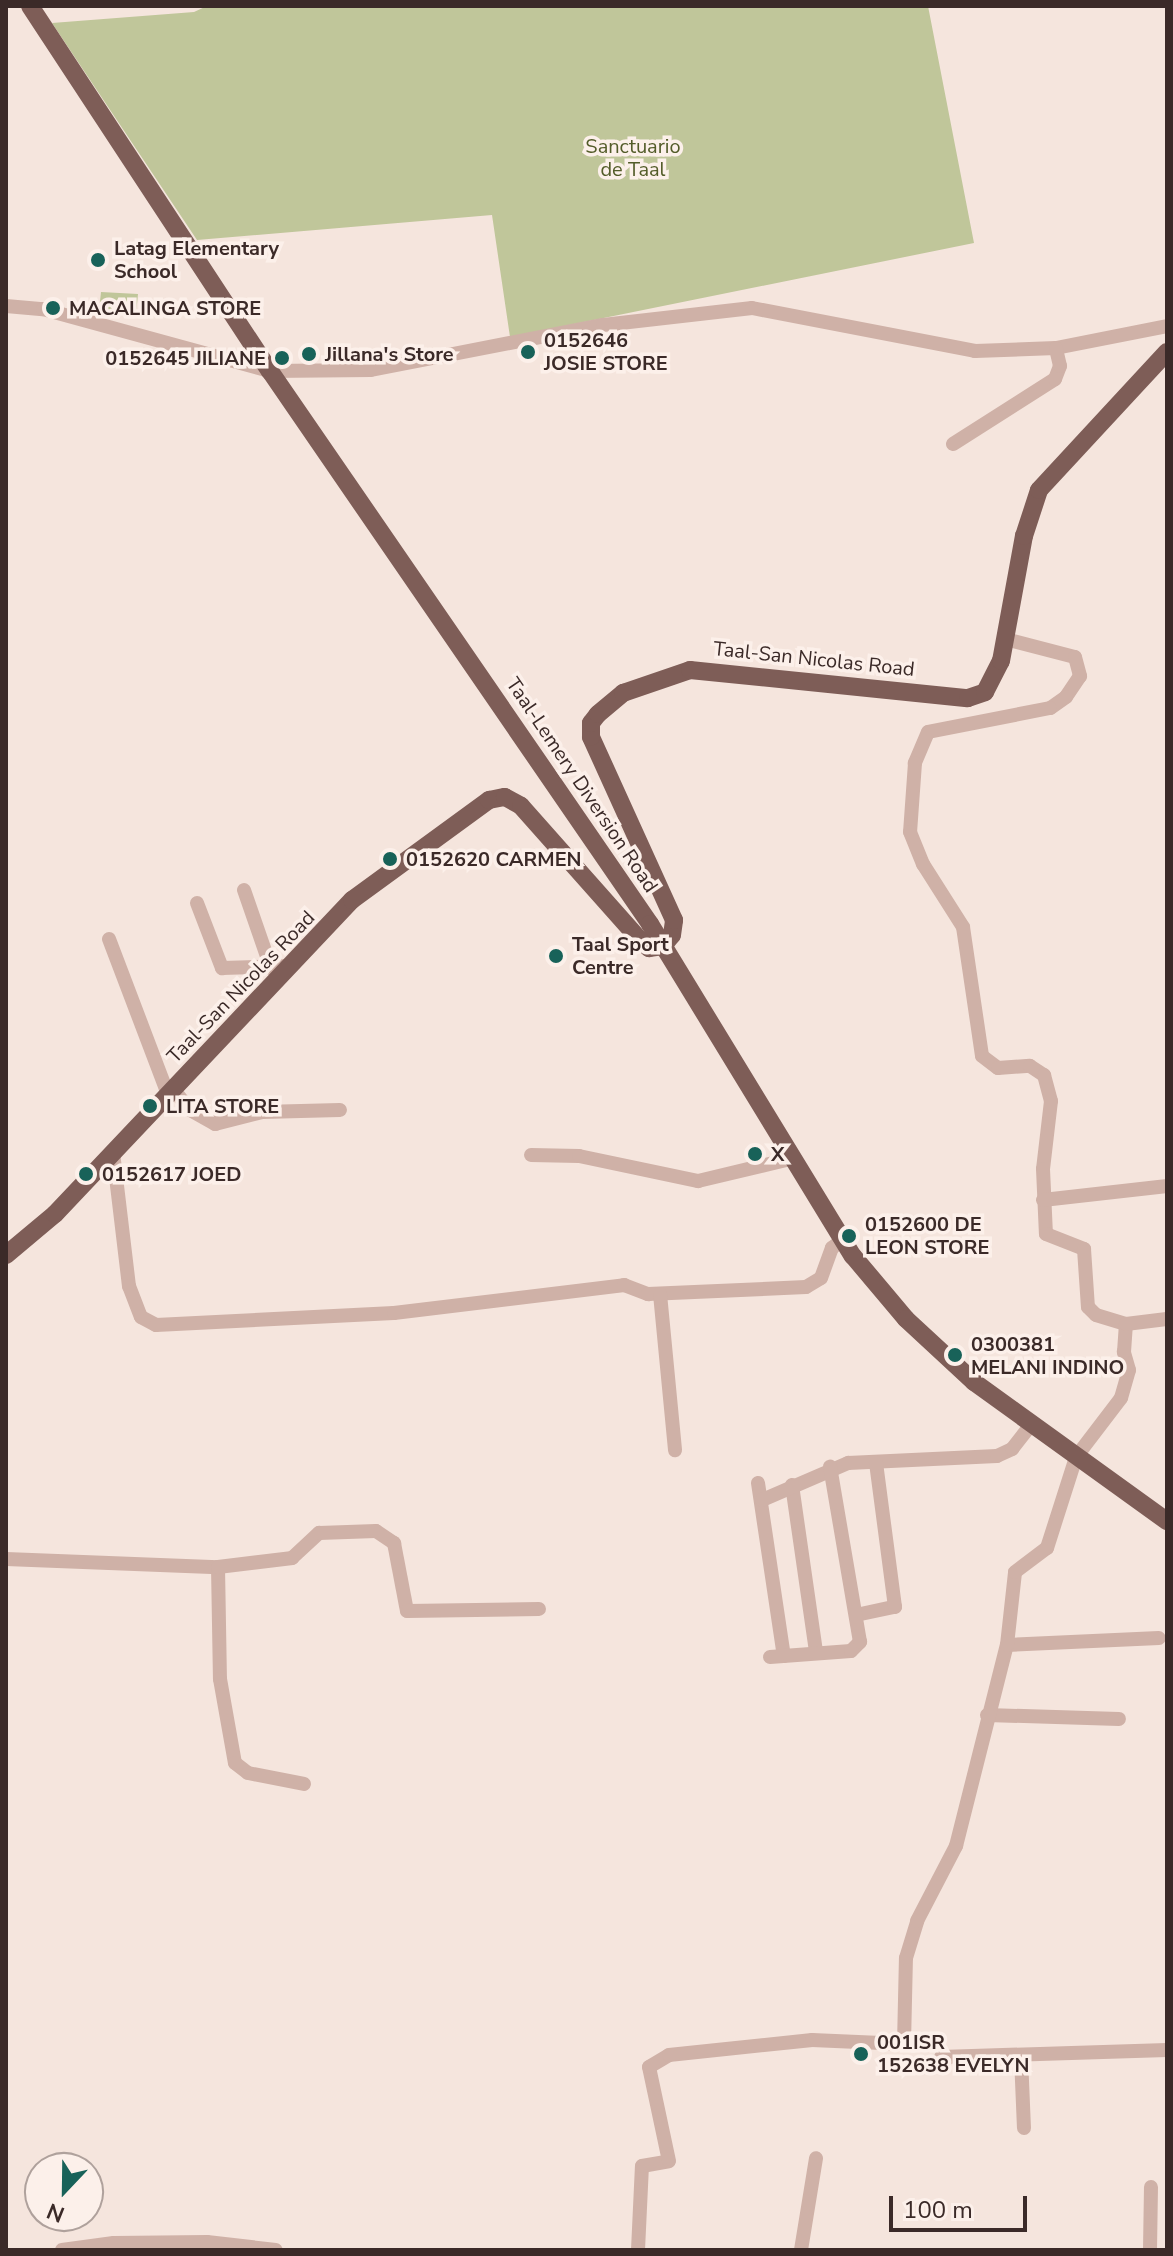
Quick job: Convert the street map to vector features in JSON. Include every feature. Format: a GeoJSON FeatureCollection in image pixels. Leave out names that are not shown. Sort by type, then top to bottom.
{"type":"FeatureCollection","features":[{"type":"Feature","properties":{"kind":"main road","name":"Taal-Lemery Diversion Road"},"geometry":{"type":"LineString","coordinates":[[30,6],[270,371],[663,946],[842,1240],[914,1327],[1030,1426],[1167,1521]]}},
{"type":"Feature","properties":{"kind":"main road","name":"Taal-San Nicolas Road"},"geometry":{"type":"LineString","coordinates":[[6,1255],[31,1238],[352,900],[498,797],[521,806],[641,941],[649,948],[663,946],[672,935],[674,920],[591,737],[591,723],[598,714],[623,693],[690,670],[968,698],[985,692],[1001,661],[1024,536],[1039,490],[1167,352]]}},
{"type":"Feature","properties":{"kind":"street"},"geometry":{"type":"LineString","coordinates":[[6,306],[43,309],[270,371],[371,370],[603,325],[752,308],[975,351],[1056,348],[1167,326]]}},
{"type":"Feature","properties":{"kind":"street"},"geometry":{"type":"LineString","coordinates":[[953,444],[1055,379],[1060,366],[1056,348]]}},
{"type":"Feature","properties":{"kind":"street"},"geometry":{"type":"LineString","coordinates":[[1005,639],[1075,657],[1080,676],[1066,697],[1050,708],[928,732],[915,763],[910,832],[923,864],[963,927],[982,1056],[998,1068],[1030,1066],[1044,1075],[1051,1101],[1043,1200],[1046,1234],[1084,1249],[1088,1307],[1096,1315],[1126,1324],[1167,1319]]}},
{"type":"Feature","properties":{"kind":"street"},"geometry":{"type":"LineString","coordinates":[[244,890],[271,968]]}},
{"type":"Feature","properties":{"kind":"street"},"geometry":{"type":"LineString","coordinates":[[197,903],[222,968],[292,966]]}},
{"type":"Feature","properties":{"kind":"street"},"geometry":{"type":"LineString","coordinates":[[109,939],[170,1092],[190,1110],[215,1124],[262,1112],[340,1110]]}},
{"type":"Feature","properties":{"kind":"street"},"geometry":{"type":"LineString","coordinates":[[113,1152],[129,1286],[141,1317],[156,1325],[394,1313],[624,1285],[660,1294],[806,1287],[821,1278],[832,1248],[842,1240]]}},
{"type":"Feature","properties":{"kind":"street"},"geometry":{"type":"LineString","coordinates":[[531,1155],[579,1156],[698,1181],[790,1159]]}},
{"type":"Feature","properties":{"kind":"street"},"geometry":{"type":"LineString","coordinates":[[1043,1200],[1167,1186]]}},
{"type":"Feature","properties":{"kind":"street"},"geometry":{"type":"LineString","coordinates":[[660,1294],[675,1450]]}},
{"type":"Feature","properties":{"kind":"street"},"geometry":{"type":"LineString","coordinates":[[638,2250],[642,2166],[669,2161],[649,2067],[669,2055],[812,2040],[904,2044],[906,1958],[917,1921],[956,1846],[1007,1645],[1015,1572],[1047,1548],[1076,1457],[1121,1398],[1129,1370],[1126,1324]]}},
{"type":"Feature","properties":{"kind":"street"},"geometry":{"type":"LineString","coordinates":[[762,1500],[830,1467],[997,1456],[1012,1449],[1030,1426]]}},
{"type":"Feature","properties":{"kind":"street"},"geometry":{"type":"LineString","coordinates":[[856,1615],[895,1607],[876,1462]]}},
{"type":"Feature","properties":{"kind":"street"},"geometry":{"type":"LineString","coordinates":[[758,1483],[774,1584],[777,1656],[858,1646],[856,1615],[830,1467]]}},
{"type":"Feature","properties":{"kind":"street"},"geometry":{"type":"LineString","coordinates":[[792,1485],[816,1652]]}},
{"type":"Feature","properties":{"kind":"street"},"geometry":{"type":"LineString","coordinates":[[6,1559],[218,1567],[292,1558],[319,1533],[376,1531],[394,1543],[407,1611],[539,1609]]}},
{"type":"Feature","properties":{"kind":"street"},"geometry":{"type":"LineString","coordinates":[[218,1567],[220,1679],[235,1763],[248,1773],[304,1784]]}},
{"type":"Feature","properties":{"kind":"street"},"geometry":{"type":"LineString","coordinates":[[757,1586],[774,1584]]}},
{"type":"Feature","properties":{"kind":"street"},"geometry":{"type":"LineString","coordinates":[[1007,1645],[1159,1638]]}},
{"type":"Feature","properties":{"kind":"street"},"geometry":{"type":"LineString","coordinates":[[987,1715],[1119,1719]]}},
{"type":"Feature","properties":{"kind":"street"},"geometry":{"type":"LineString","coordinates":[[941,2057],[1021,2057],[1083,2049],[1167,2050]]}},
{"type":"Feature","properties":{"kind":"street"},"geometry":{"type":"LineString","coordinates":[[1021,2057],[1024,2128]]}},
{"type":"Feature","properties":{"kind":"street"},"geometry":{"type":"LineString","coordinates":[[801,2250],[816,2158]]}},
{"type":"Feature","properties":{"kind":"street"},"geometry":{"type":"LineString","coordinates":[[1150,2250],[1151,2187]]}},
{"type":"Feature","properties":{"kind":"street"},"geometry":{"type":"LineString","coordinates":[[62,2250],[114,2243],[207,2242],[276,2250]]}},
{"type":"Feature","properties":{"kind":"green space","name":"Sanctuario de Taal"},"geometry":{"type":"Polygon","coordinates":[[[207,6],[928,6],[974,243],[510,337],[492,215],[197,240],[52,23],[194,12],[207,6]]]}},
{"type":"Feature","properties":{"kind":"green space"},"geometry":{"type":"Polygon","coordinates":[[[101,292],[138,294],[136,313],[99,311],[101,292]]]}},
{"type":"Feature","properties":{"kind":"place","name":"Latag Elementary School"},"geometry":{"type":"Point","coordinates":[98,260]}},
{"type":"Feature","properties":{"kind":"place","name":"MACALINGA STORE"},"geometry":{"type":"Point","coordinates":[53,308]}},
{"type":"Feature","properties":{"kind":"place","name":"0152646 JOSIE STORE"},"geometry":{"type":"Point","coordinates":[528,352]}},
{"type":"Feature","properties":{"kind":"place","name":"Jillana's Store"},"geometry":{"type":"Point","coordinates":[309,354]}},
{"type":"Feature","properties":{"kind":"place","name":"0152645 JILIANE"},"geometry":{"type":"Point","coordinates":[282,358]}},
{"type":"Feature","properties":{"kind":"place","name":"0152620 CARMEN"},"geometry":{"type":"Point","coordinates":[390,859]}},
{"type":"Feature","properties":{"kind":"place","name":"Taal Sport Centre"},"geometry":{"type":"Point","coordinates":[556,956]}},
{"type":"Feature","properties":{"kind":"place","name":"LITA STORE"},"geometry":{"type":"Point","coordinates":[150,1106]}},
{"type":"Feature","properties":{"kind":"place","name":"X"},"geometry":{"type":"Point","coordinates":[755,1154]}},
{"type":"Feature","properties":{"kind":"place","name":"0152617 JOED"},"geometry":{"type":"Point","coordinates":[86,1174]}},
{"type":"Feature","properties":{"kind":"place","name":"0152600 DE LEON STORE"},"geometry":{"type":"Point","coordinates":[849,1236]}},
{"type":"Feature","properties":{"kind":"place","name":"0300381 MELANI INDINO"},"geometry":{"type":"Point","coordinates":[955,1355]}},
{"type":"Feature","properties":{"kind":"place","name":"001ISR 152638 EVELYN"},"geometry":{"type":"Point","coordinates":[861,2054]}}]}
